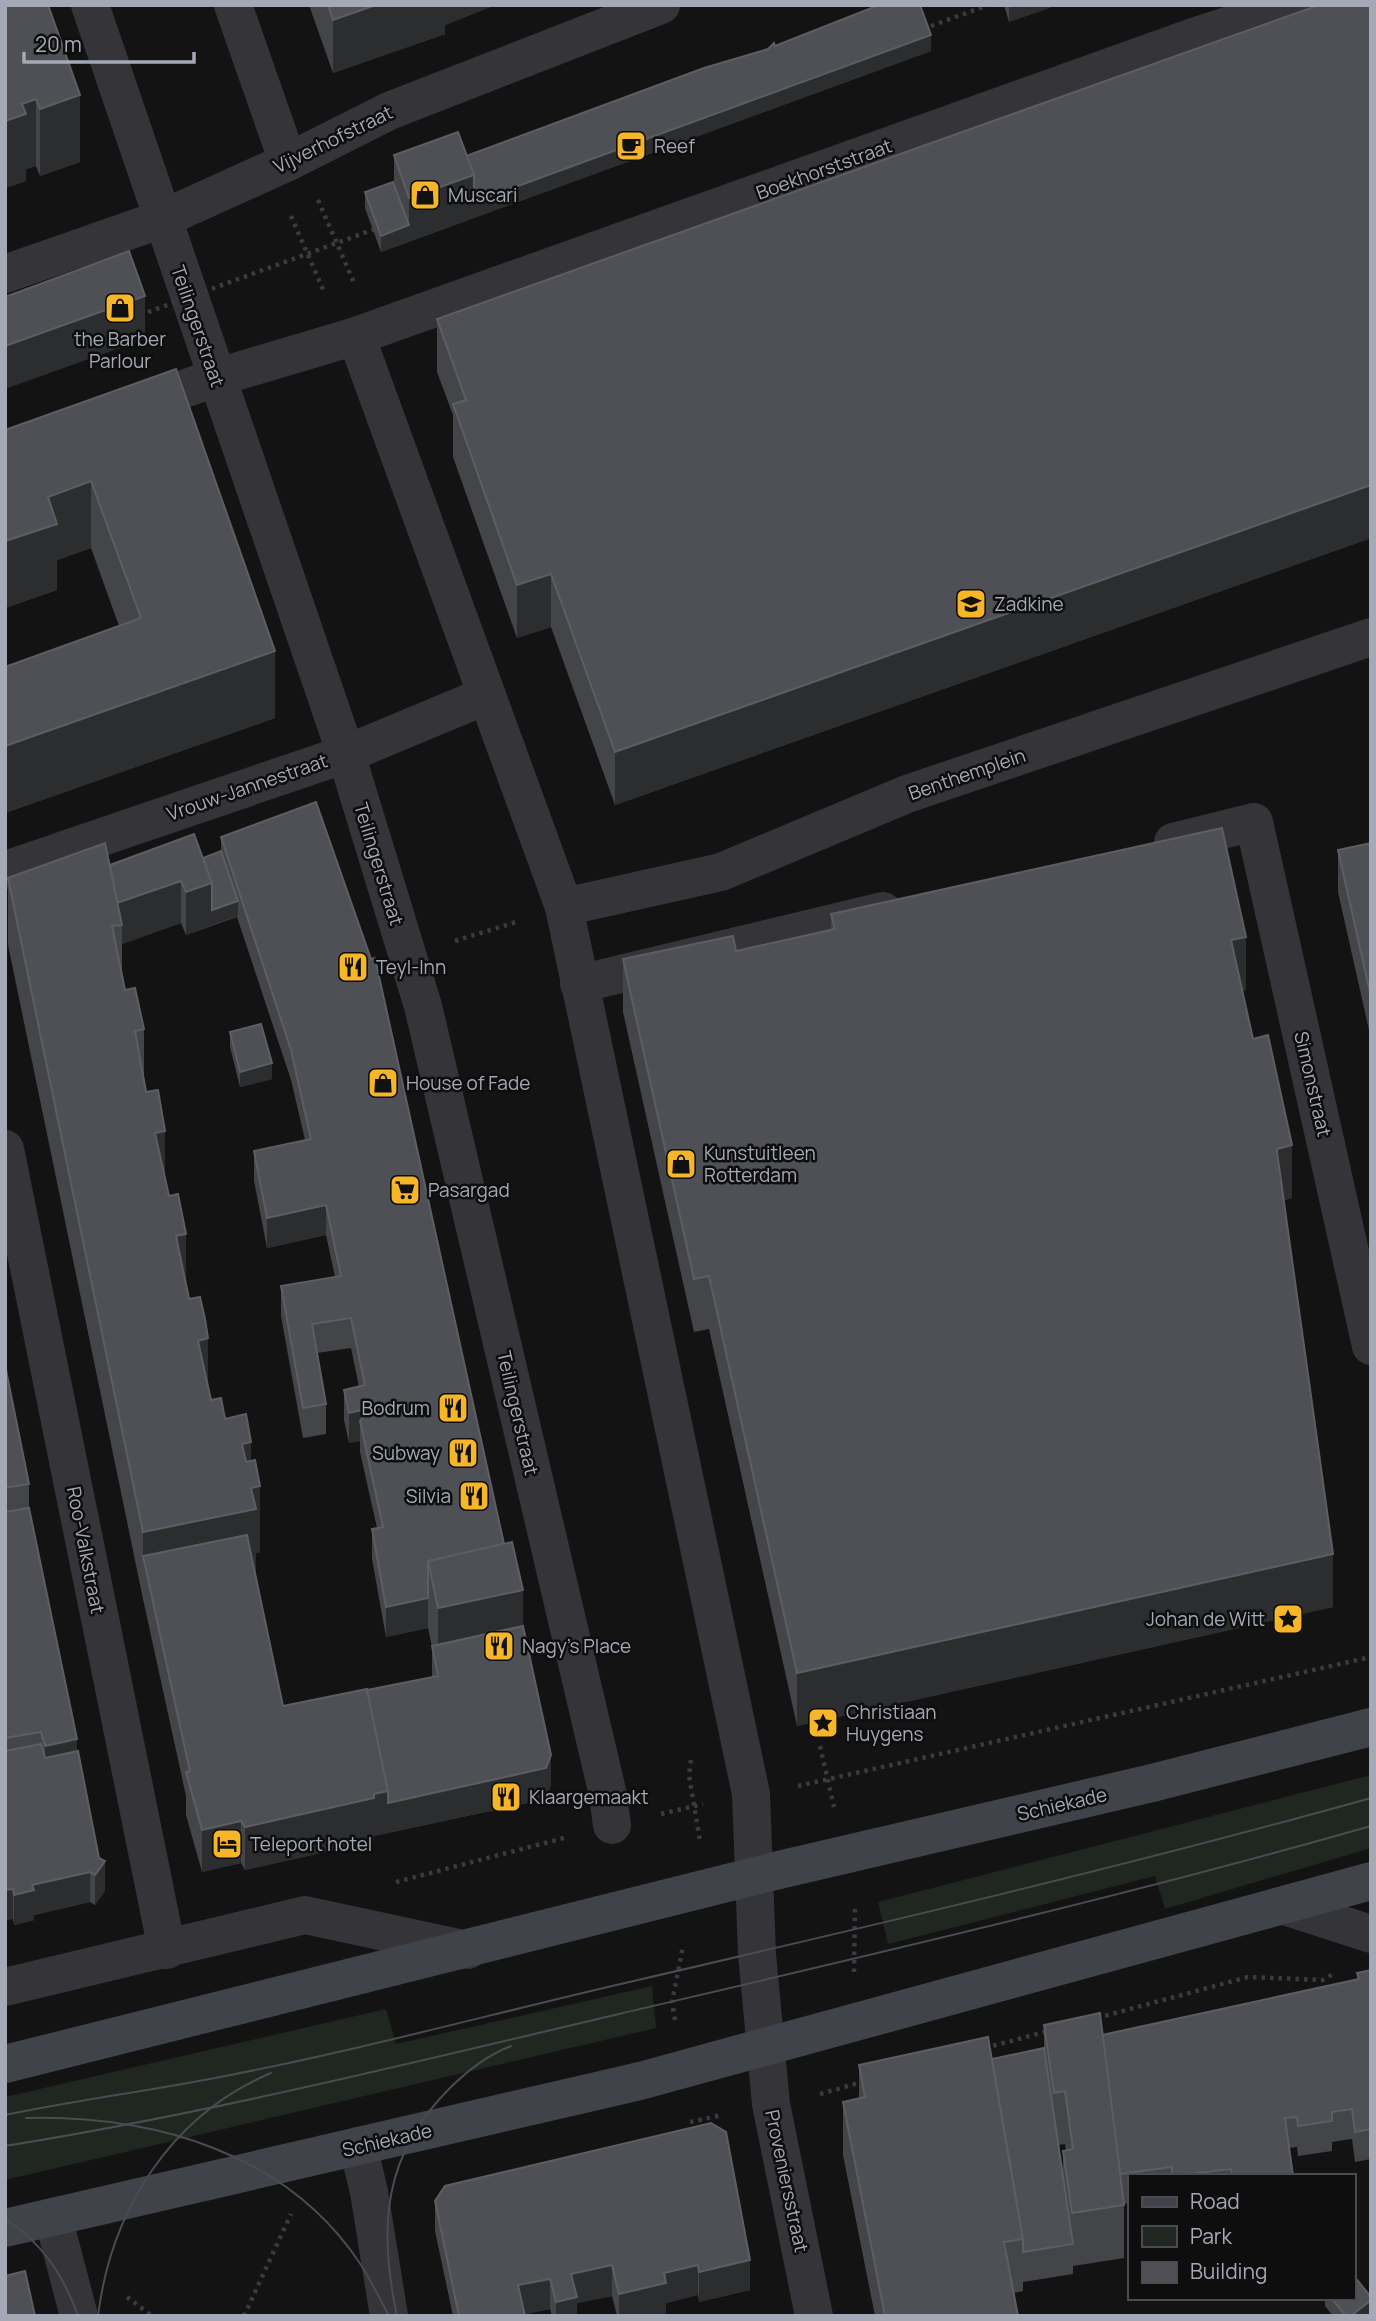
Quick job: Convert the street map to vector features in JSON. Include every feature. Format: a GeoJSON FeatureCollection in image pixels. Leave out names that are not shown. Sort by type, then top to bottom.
{"type":"FeatureCollection","features":[{"type":"Feature","properties":{"kind":"main road","name":"Schiekade"},"geometry":{"type":"LineString","coordinates":[[5,2064],[844,1854],[1152,1783],[1371,1727]]}},
{"type":"Feature","properties":{"kind":"main road","name":"Schiekade"},"geometry":{"type":"LineString","coordinates":[[5,2228],[684,2069],[1371,1881]]}},
{"type":"Feature","properties":{"kind":"street","name":"Teilingerstraat"},"geometry":{"type":"LineString","coordinates":[[90,5],[215,378],[346,754],[407,957],[436,1060],[608,1795],[612,1825]]}},
{"type":"Feature","properties":{"kind":"street"},"geometry":{"type":"LineString","coordinates":[[233,5],[288,162]]}},
{"type":"Feature","properties":{"kind":"street","name":"Vijverhofstraat"},"geometry":{"type":"LineString","coordinates":[[5,274],[162,219],[288,162],[389,111],[661,5]]}},
{"type":"Feature","properties":{"kind":"street","name":"Boekhorststraat"},"geometry":{"type":"LineString","coordinates":[[97,420],[215,378],[356,336],[1189,39],[1292,5]]}},
{"type":"Feature","properties":{"kind":"street"},"geometry":{"type":"LineString","coordinates":[[356,336],[564,907],[751,1794],[752,1877],[767,2046]]}},
{"type":"Feature","properties":{"kind":"street","name":"Benthemplein"},"geometry":{"type":"LineString","coordinates":[[564,907],[720,872],[907,794],[1371,637]]}},
{"type":"Feature","properties":{"kind":"street","name":"Vrouw-Jannestraat"},"geometry":{"type":"LineString","coordinates":[[5,870],[346,754],[485,696]]}},
{"type":"Feature","properties":{"kind":"street","name":"Simonstraat"},"geometry":{"type":"LineString","coordinates":[[1133,851],[1254,822],[1371,1346]]}},
{"type":"Feature","properties":{"kind":"street"},"geometry":{"type":"LineString","coordinates":[[579,984],[916,903]]}},
{"type":"Feature","properties":{"kind":"street","name":"Roo-Valkstraat"},"geometry":{"type":"LineString","coordinates":[[5,1149],[167,1950]]}},
{"type":"Feature","properties":{"kind":"street"},"geometry":{"type":"LineString","coordinates":[[1284,1906],[1371,1934]]}},
{"type":"Feature","properties":{"kind":"street","name":"Schiekade"},"geometry":{"type":"LineString","coordinates":[[5,1987],[305,1915],[468,1950]]}},
{"type":"Feature","properties":{"kind":"street","name":"Proveniersstraat"},"geometry":{"type":"LineString","coordinates":[[767,2046],[771,2104],[814,2316]]}},
{"type":"Feature","properties":{"kind":"street"},"geometry":{"type":"LineString","coordinates":[[358,2146],[369,2192],[389,2316]]}},
{"type":"Feature","properties":{"kind":"street"},"geometry":{"type":"LineString","coordinates":[[53,2217],[79,2316]]}},
{"type":"Feature","properties":{"kind":"path"},"geometry":{"type":"LineString","coordinates":[[916,32],[988,5]]}},
{"type":"Feature","properties":{"kind":"path"},"geometry":{"type":"LineString","coordinates":[[288,162],[309,181],[363,302],[356,336]]}},
{"type":"Feature","properties":{"kind":"path"},"geometry":{"type":"LineString","coordinates":[[288,162],[283,197],[332,312],[356,336]]}},
{"type":"Feature","properties":{"kind":"path"},"geometry":{"type":"LineString","coordinates":[[131,318],[386,225]]}},
{"type":"Feature","properties":{"kind":"path"},"geometry":{"type":"LineString","coordinates":[[407,957],[564,907]]}},
{"type":"Feature","properties":{"kind":"path"},"geometry":{"type":"LineString","coordinates":[[788,1788],[1371,1657]]}},
{"type":"Feature","properties":{"kind":"path"},"geometry":{"type":"LineString","coordinates":[[814,2096],[874,2079],[854,1997],[855,1902],[820,1746]]}},
{"type":"Feature","properties":{"kind":"path"},"geometry":{"type":"LineString","coordinates":[[383,1885],[612,1825]]}},
{"type":"Feature","properties":{"kind":"path"},"geometry":{"type":"LineString","coordinates":[[671,1898],[684,1942],[672,2002],[696,2121]]}},
{"type":"Feature","properties":{"kind":"path"},"geometry":{"type":"LineString","coordinates":[[1087,2021],[1248,1977],[1323,1980],[1335,1973]]}},
{"type":"Feature","properties":{"kind":"path"},"geometry":{"type":"LineString","coordinates":[[981,2050],[1061,2028]]}},
{"type":"Feature","properties":{"kind":"path"},"geometry":{"type":"LineString","coordinates":[[244,2316],[293,2210]]}},
{"type":"Feature","properties":{"kind":"green space"},"geometry":{"type":"Polygon","coordinates":[[[1371,1775],[1371,1848],[1165,1909],[1155,1876],[888,1944],[878,1902],[1371,1775]]]}},
{"type":"Feature","properties":{"kind":"green space"},"geometry":{"type":"Polygon","coordinates":[[[652,1986],[656,2028],[5,2180],[5,2097],[386,2009],[396,2044],[652,1986]]]}},
{"type":"Feature","properties":{"kind":"building"},"geometry":{"type":"Polygon","coordinates":[[[5,5],[48,5],[80,95],[40,109],[36,99],[22,104],[26,114],[5,121],[5,5]]]}},
{"type":"Feature","properties":{"kind":"building"},"geometry":{"type":"Polygon","coordinates":[[[328,5],[376,5],[333,20],[328,5]]]}},
{"type":"Feature","properties":{"kind":"building"},"geometry":{"type":"Polygon","coordinates":[[[879,5],[920,5],[931,35],[474,202],[474,175],[466,156],[704,68],[768,49],[774,43],[775,46],[879,5]]]}},
{"type":"Feature","properties":{"kind":"building"},"geometry":{"type":"Polygon","coordinates":[[[1319,5],[1371,5],[1371,485],[615,752],[551,574],[517,585],[453,404],[466,400],[437,319],[1319,5]]]}},
{"type":"Feature","properties":{"kind":"building"},"geometry":{"type":"Polygon","coordinates":[[[458,132],[474,175],[409,198],[394,155],[458,132]]]}},
{"type":"Feature","properties":{"kind":"building"},"geometry":{"type":"Polygon","coordinates":[[[393,182],[409,225],[381,236],[365,192],[393,182]]]}},
{"type":"Feature","properties":{"kind":"building"},"geometry":{"type":"Polygon","coordinates":[[[129,251],[145,296],[5,346],[5,297],[129,251]]]}},
{"type":"Feature","properties":{"kind":"building"},"geometry":{"type":"Polygon","coordinates":[[[176,369],[275,651],[5,746],[5,667],[141,618],[91,481],[48,497],[57,524],[5,541],[5,430],[176,369]]]}},
{"type":"Feature","properties":{"kind":"building"},"geometry":{"type":"Polygon","coordinates":[[[316,802],[371,959],[375,958],[504,1544],[428,1561],[428,1598],[386,1607],[372,1529],[383,1527],[360,1421],[363,1417],[371,1416],[370,1408],[349,1413],[344,1390],[365,1385],[351,1318],[312,1324],[326,1404],[303,1408],[281,1286],[341,1276],[326,1205],[267,1218],[254,1151],[311,1139],[291,1050],[221,837],[316,802]]]}},
{"type":"Feature","properties":{"kind":"building"},"geometry":{"type":"Polygon","coordinates":[[[1222,828],[1246,937],[1231,940],[1253,1039],[1268,1035],[1292,1145],[1277,1149],[1277,1152],[1333,1554],[797,1673],[709,1276],[694,1279],[623,959],[733,936],[736,951],[835,929],[831,914],[1222,828]]]}},
{"type":"Feature","properties":{"kind":"building"},"geometry":{"type":"Polygon","coordinates":[[[194,834],[212,883],[186,892],[181,881],[117,903],[110,865],[194,834]]]}},
{"type":"Feature","properties":{"kind":"building"},"geometry":{"type":"Polygon","coordinates":[[[105,843],[122,925],[112,926],[125,990],[135,988],[144,1029],[135,1031],[146,1092],[158,1090],[165,1131],[155,1133],[169,1196],[178,1194],[186,1234],[176,1236],[189,1299],[200,1297],[205,1319],[208,1338],[198,1341],[211,1400],[221,1398],[225,1419],[246,1414],[251,1442],[242,1444],[246,1462],[255,1460],[260,1486],[251,1488],[256,1509],[143,1532],[8,878],[105,843]]]}},
{"type":"Feature","properties":{"kind":"building"},"geometry":{"type":"Polygon","coordinates":[[[1371,843],[1371,997],[1338,850],[1371,843]]]}},
{"type":"Feature","properties":{"kind":"building"},"geometry":{"type":"Polygon","coordinates":[[[221,851],[238,901],[212,910],[212,883],[203,858],[221,851]]]}},
{"type":"Feature","properties":{"kind":"building"},"geometry":{"type":"Polygon","coordinates":[[[261,1024],[272,1063],[240,1072],[230,1032],[261,1024]]]}},
{"type":"Feature","properties":{"kind":"building"},"geometry":{"type":"Polygon","coordinates":[[[5,1365],[29,1484],[5,1488],[5,1365]]]}},
{"type":"Feature","properties":{"kind":"building"},"geometry":{"type":"Polygon","coordinates":[[[29,1508],[77,1739],[45,1746],[41,1732],[5,1738],[5,1512],[29,1508]]]}},
{"type":"Feature","properties":{"kind":"building"},"geometry":{"type":"Polygon","coordinates":[[[247,1535],[283,1706],[367,1689],[388,1791],[374,1794],[374,1798],[245,1827],[241,1821],[202,1830],[186,1772],[190,1771],[143,1556],[247,1535]]]}},
{"type":"Feature","properties":{"kind":"building"},"geometry":{"type":"Polygon","coordinates":[[[512,1542],[523,1590],[438,1608],[428,1561],[512,1542]]]}},
{"type":"Feature","properties":{"kind":"building"},"geometry":{"type":"Polygon","coordinates":[[[523,1626],[551,1755],[546,1768],[388,1803],[388,1791],[367,1690],[438,1676],[432,1646],[523,1626]]]}},
{"type":"Feature","properties":{"kind":"building"},"geometry":{"type":"Polygon","coordinates":[[[41,1744],[45,1758],[78,1751],[99,1858],[105,1861],[95,1875],[90,1872],[32,1885],[34,1890],[14,1895],[13,1889],[5,1890],[5,1751],[41,1744]]]}},
{"type":"Feature","properties":{"kind":"building"},"geometry":{"type":"Polygon","coordinates":[[[1371,1970],[1371,2129],[1355,2132],[1352,2109],[1332,2112],[1332,2121],[1298,2126],[1297,2117],[1285,2118],[1293,2174],[1232,2174],[1231,2169],[1172,2174],[1172,2167],[1120,2174],[1102,2035],[1359,1979],[1357,1973],[1371,1970]]]}},
{"type":"Feature","properties":{"kind":"building"},"geometry":{"type":"Polygon","coordinates":[[[1100,2013],[1124,2205],[1072,2213],[1063,2151],[1073,2149],[1065,2091],[1054,2093],[1044,2025],[1100,2013]]]}},
{"type":"Feature","properties":{"kind":"building"},"geometry":{"type":"Polygon","coordinates":[[[988,2037],[1023,2239],[1004,2242],[1018,2316],[885,2316],[843,2102],[865,2097],[859,2065],[988,2037]]]}},
{"type":"Feature","properties":{"kind":"building"},"geometry":{"type":"Polygon","coordinates":[[[1044,2048],[1073,2244],[1023,2252],[992,2059],[1044,2048]]]}},
{"type":"Feature","properties":{"kind":"building"},"geometry":{"type":"Polygon","coordinates":[[[711,2123],[726,2132],[750,2260],[699,2272],[698,2265],[664,2273],[666,2283],[619,2294],[612,2265],[571,2274],[577,2297],[556,2302],[550,2279],[518,2285],[525,2316],[459,2316],[435,2201],[445,2186],[711,2123]]]}},
{"type":"Feature","properties":{"kind":"building"},"geometry":{"type":"Polygon","coordinates":[[[25,2271],[35,2316],[5,2316],[5,2276],[25,2271]]]}},
{"type":"Feature","properties":{"kind":"building"},"geometry":{"type":"Polygon","coordinates":[[[1355,2277],[1371,2300],[1351,2316],[1346,2316],[1333,2300],[1355,2300],[1355,2277]]]}},
{"type":"Feature","properties":{"kind":"tram line"},"geometry":{"type":"LineString","coordinates":[[5,2115],[220,2077],[373,2044],[999,1895],[1371,1798]]}},
{"type":"Feature","properties":{"kind":"tram line"},"geometry":{"type":"LineString","coordinates":[[5,2146],[313,2086],[996,1924],[1371,1826]]}},
{"type":"Feature","properties":{"kind":"tram line"},"geometry":{"type":"LineString","coordinates":[[397,2316],[391,2284],[388,2223],[391,2194],[399,2166],[411,2139],[428,2113],[450,2088],[479,2064],[511,2046]]}},
{"type":"Feature","properties":{"kind":"tram line"},"geometry":{"type":"LineString","coordinates":[[98,2316],[116,2239],[132,2204],[152,2171],[176,2140],[204,2114],[235,2091],[271,2073]]}},
{"type":"Feature","properties":{"kind":"tram line"},"geometry":{"type":"LineString","coordinates":[[26,2118],[122,2124],[168,2133],[213,2148],[256,2168],[295,2194],[331,2226],[361,2265],[389,2316]]}},
{"type":"Feature","properties":{"kind":"tram line"},"geometry":{"type":"LineString","coordinates":[[5,2219],[41,2249],[59,2274],[78,2316]]}},
{"type":"Feature","properties":{"kind":"place","name":"Reef"},"geometry":{"type":"Point","coordinates":[631,146]}},
{"type":"Feature","properties":{"kind":"place","name":"Muscari"},"geometry":{"type":"Point","coordinates":[425,195]}},
{"type":"Feature","properties":{"kind":"place","name":"the Barber Parlour"},"geometry":{"type":"Point","coordinates":[120,308]}},
{"type":"Feature","properties":{"kind":"place","name":"Zadkine"},"geometry":{"type":"Point","coordinates":[971,604]}},
{"type":"Feature","properties":{"kind":"place","name":"Teyl-Inn"},"geometry":{"type":"Point","coordinates":[353,967]}},
{"type":"Feature","properties":{"kind":"place","name":"House of Fade"},"geometry":{"type":"Point","coordinates":[383,1083]}},
{"type":"Feature","properties":{"kind":"place","name":"Kunstuitleen Rotterdam"},"geometry":{"type":"Point","coordinates":[681,1164]}},
{"type":"Feature","properties":{"kind":"place","name":"Pasargad"},"geometry":{"type":"Point","coordinates":[405,1190]}},
{"type":"Feature","properties":{"kind":"place","name":"Bodrum"},"geometry":{"type":"Point","coordinates":[453,1408]}},
{"type":"Feature","properties":{"kind":"place","name":"Subway"},"geometry":{"type":"Point","coordinates":[463,1453]}},
{"type":"Feature","properties":{"kind":"place","name":"Silvia"},"geometry":{"type":"Point","coordinates":[474,1496]}},
{"type":"Feature","properties":{"kind":"place","name":"Johan de Witt"},"geometry":{"type":"Point","coordinates":[1288,1619]}},
{"type":"Feature","properties":{"kind":"place","name":"Nagy's Place"},"geometry":{"type":"Point","coordinates":[499,1646]}},
{"type":"Feature","properties":{"kind":"place","name":"Christiaan Huygens"},"geometry":{"type":"Point","coordinates":[823,1723]}},
{"type":"Feature","properties":{"kind":"place","name":"Klaargemaakt"},"geometry":{"type":"Point","coordinates":[506,1797]}},
{"type":"Feature","properties":{"kind":"place","name":"Teleport hotel"},"geometry":{"type":"Point","coordinates":[227,1844]}}]}
